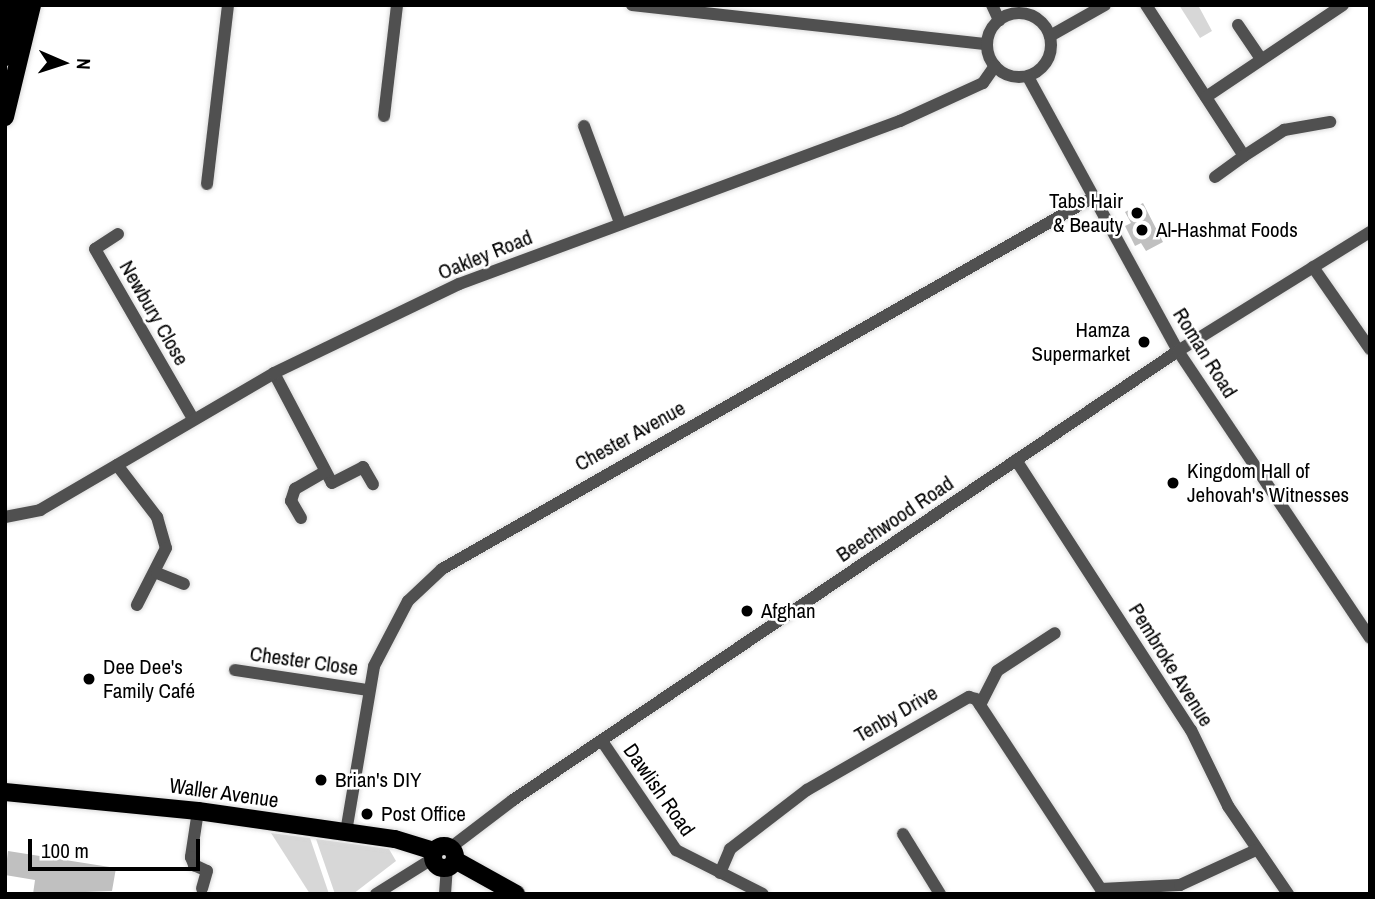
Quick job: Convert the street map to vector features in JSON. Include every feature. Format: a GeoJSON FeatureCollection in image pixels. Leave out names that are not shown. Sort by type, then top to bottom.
{"type":"FeatureCollection","features":[{"type":"Feature","properties":{"kind":"main road"},"geometry":{"type":"LineString","coordinates":[[5,57],[15,5]]}},
{"type":"Feature","properties":{"kind":"main road"},"geometry":{"type":"LineString","coordinates":[[5,117],[32,5]]}},
{"type":"Feature","properties":{"kind":"main road","name":"Waller Avenue"},"geometry":{"type":"LineString","coordinates":[[5,792],[198,811],[395,839],[444,857],[516,894]]}},
{"type":"Feature","properties":{"kind":"street"},"geometry":{"type":"LineString","coordinates":[[207,184],[228,5]]}},
{"type":"Feature","properties":{"kind":"street"},"geometry":{"type":"LineString","coordinates":[[384,116],[397,5]]}},
{"type":"Feature","properties":{"kind":"street"},"geometry":{"type":"LineString","coordinates":[[632,5],[987,44]]}},
{"type":"Feature","properties":{"kind":"street"},"geometry":{"type":"LineString","coordinates":[[746,19],[748,5]]}},
{"type":"Feature","properties":{"kind":"street"},"geometry":{"type":"LineString","coordinates":[[992,5],[999,20]]}},
{"type":"Feature","properties":{"kind":"street"},"geometry":{"type":"LineString","coordinates":[[1050,36],[1105,5]]}},
{"type":"Feature","properties":{"kind":"street"},"geometry":{"type":"LineString","coordinates":[[1146,5],[1244,156]]}},
{"type":"Feature","properties":{"kind":"street"},"geometry":{"type":"LineString","coordinates":[[1206,97],[1343,5]]}},
{"type":"Feature","properties":{"kind":"street"},"geometry":{"type":"LineString","coordinates":[[1029,14],[1050,36],[1049,56],[1028,77],[1010,76],[995,66],[987,44],[999,20],[1029,14]]}},
{"type":"Feature","properties":{"kind":"street"},"geometry":{"type":"LineString","coordinates":[[1238,25],[1261,59]]}},
{"type":"Feature","properties":{"kind":"street","name":"Oakley Road"},"geometry":{"type":"LineString","coordinates":[[5,517],[40,510],[274,373],[460,284],[900,121],[983,83],[995,66]]}},
{"type":"Feature","properties":{"kind":"street","name":"Roman Road"},"geometry":{"type":"LineString","coordinates":[[1028,77],[1178,351],[1370,638]]}},
{"type":"Feature","properties":{"kind":"street"},"geometry":{"type":"LineString","coordinates":[[1215,177],[1284,130],[1330,122]]}},
{"type":"Feature","properties":{"kind":"street"},"geometry":{"type":"LineString","coordinates":[[584,126],[620,223]]}},
{"type":"Feature","properties":{"kind":"street","name":"Chester Avenue"},"geometry":{"type":"LineString","coordinates":[[346,832],[367,690],[382,645],[408,600],[461,555],[1092,198]]}},
{"type":"Feature","properties":{"kind":"street","name":"Beechwood Road"},"geometry":{"type":"LineString","coordinates":[[376,894],[400,878],[444,857],[601,741],[1178,351],[1370,232]]}},
{"type":"Feature","properties":{"kind":"street","name":"Newbury Close"},"geometry":{"type":"LineString","coordinates":[[118,234],[96,249],[192,419]]}},
{"type":"Feature","properties":{"kind":"street"},"geometry":{"type":"LineString","coordinates":[[1313,267],[1370,349]]}},
{"type":"Feature","properties":{"kind":"street"},"geometry":{"type":"LineString","coordinates":[[274,373],[332,483],[363,467],[373,484]]}},
{"type":"Feature","properties":{"kind":"street","name":"Pembroke Avenue"},"geometry":{"type":"LineString","coordinates":[[1016,460],[1191,730],[1256,850],[1288,894]]}},
{"type":"Feature","properties":{"kind":"street"},"geometry":{"type":"LineString","coordinates":[[117,465],[157,517],[166,548],[157,573],[137,605]]}},
{"type":"Feature","properties":{"kind":"street"},"geometry":{"type":"LineString","coordinates":[[300,518],[291,500],[295,489],[325,472]]}},
{"type":"Feature","properties":{"kind":"street"},"geometry":{"type":"LineString","coordinates":[[157,573],[184,584]]}},
{"type":"Feature","properties":{"kind":"street"},"geometry":{"type":"LineString","coordinates":[[1055,633],[997,671],[980,705],[1093,882],[1112,892],[1159,891],[1180,885],[1256,850]]}},
{"type":"Feature","properties":{"kind":"street","name":"Chester Close"},"geometry":{"type":"LineString","coordinates":[[235,670],[367,690]]}},
{"type":"Feature","properties":{"kind":"street","name":"Tenby Drive"},"geometry":{"type":"LineString","coordinates":[[720,873],[730,849],[807,790],[965,697],[980,705]]}},
{"type":"Feature","properties":{"kind":"street","name":"Dawlish Road"},"geometry":{"type":"LineString","coordinates":[[601,741],[677,850],[763,894]]}},
{"type":"Feature","properties":{"kind":"street"},"geometry":{"type":"LineString","coordinates":[[198,811],[191,857],[194,865],[207,871],[202,888]]}},
{"type":"Feature","properties":{"kind":"street"},"geometry":{"type":"LineString","coordinates":[[903,834],[940,894]]}},
{"type":"Feature","properties":{"kind":"street"},"geometry":{"type":"LineString","coordinates":[[395,839],[412,859],[400,878]]}},
{"type":"Feature","properties":{"kind":"street"},"geometry":{"type":"LineString","coordinates":[[444,857],[445,894]]}},
{"type":"Feature","properties":{"kind":"shaded area"},"geometry":{"type":"Polygon","coordinates":[[[1179,5],[1198,5],[1212,31],[1200,38],[1179,5]]]}},
{"type":"Feature","properties":{"kind":"shaded area"},"geometry":{"type":"Polygon","coordinates":[[[271,833],[310,838],[329,894],[310,894],[271,833]]]}},
{"type":"Feature","properties":{"kind":"shaded area"},"geometry":{"type":"Polygon","coordinates":[[[316,839],[389,849],[396,861],[353,894],[335,894],[316,839]]]}},
{"type":"Feature","properties":{"kind":"building"},"geometry":{"type":"Polygon","coordinates":[[[1143,203],[1163,242],[1146,251],[1141,243],[1135,246],[1125,226],[1131,223],[1125,212],[1143,203]]]}},
{"type":"Feature","properties":{"kind":"building"},"geometry":{"type":"Polygon","coordinates":[[[8,851],[116,868],[112,891],[33,894],[35,880],[5,875],[8,851]]]}},
{"type":"Feature","properties":{"kind":"place","name":"Tabs Hair & Beauty"},"geometry":{"type":"Point","coordinates":[1137,213]}},
{"type":"Feature","properties":{"kind":"place","name":"Al-Hashmat Foods"},"geometry":{"type":"Point","coordinates":[1142,230]}},
{"type":"Feature","properties":{"kind":"place","name":"Hamza Supermarket"},"geometry":{"type":"Point","coordinates":[1144,342]}},
{"type":"Feature","properties":{"kind":"place","name":"Kingdom Hall of Jehovah's Witnesses"},"geometry":{"type":"Point","coordinates":[1173,483]}},
{"type":"Feature","properties":{"kind":"place","name":"Afghan"},"geometry":{"type":"Point","coordinates":[747,611]}},
{"type":"Feature","properties":{"kind":"place","name":"Dee Dee's Family Café"},"geometry":{"type":"Point","coordinates":[89,679]}},
{"type":"Feature","properties":{"kind":"place","name":"Brian's DIY"},"geometry":{"type":"Point","coordinates":[321,780]}},
{"type":"Feature","properties":{"kind":"place","name":"Post Office"},"geometry":{"type":"Point","coordinates":[367,814]}}]}
